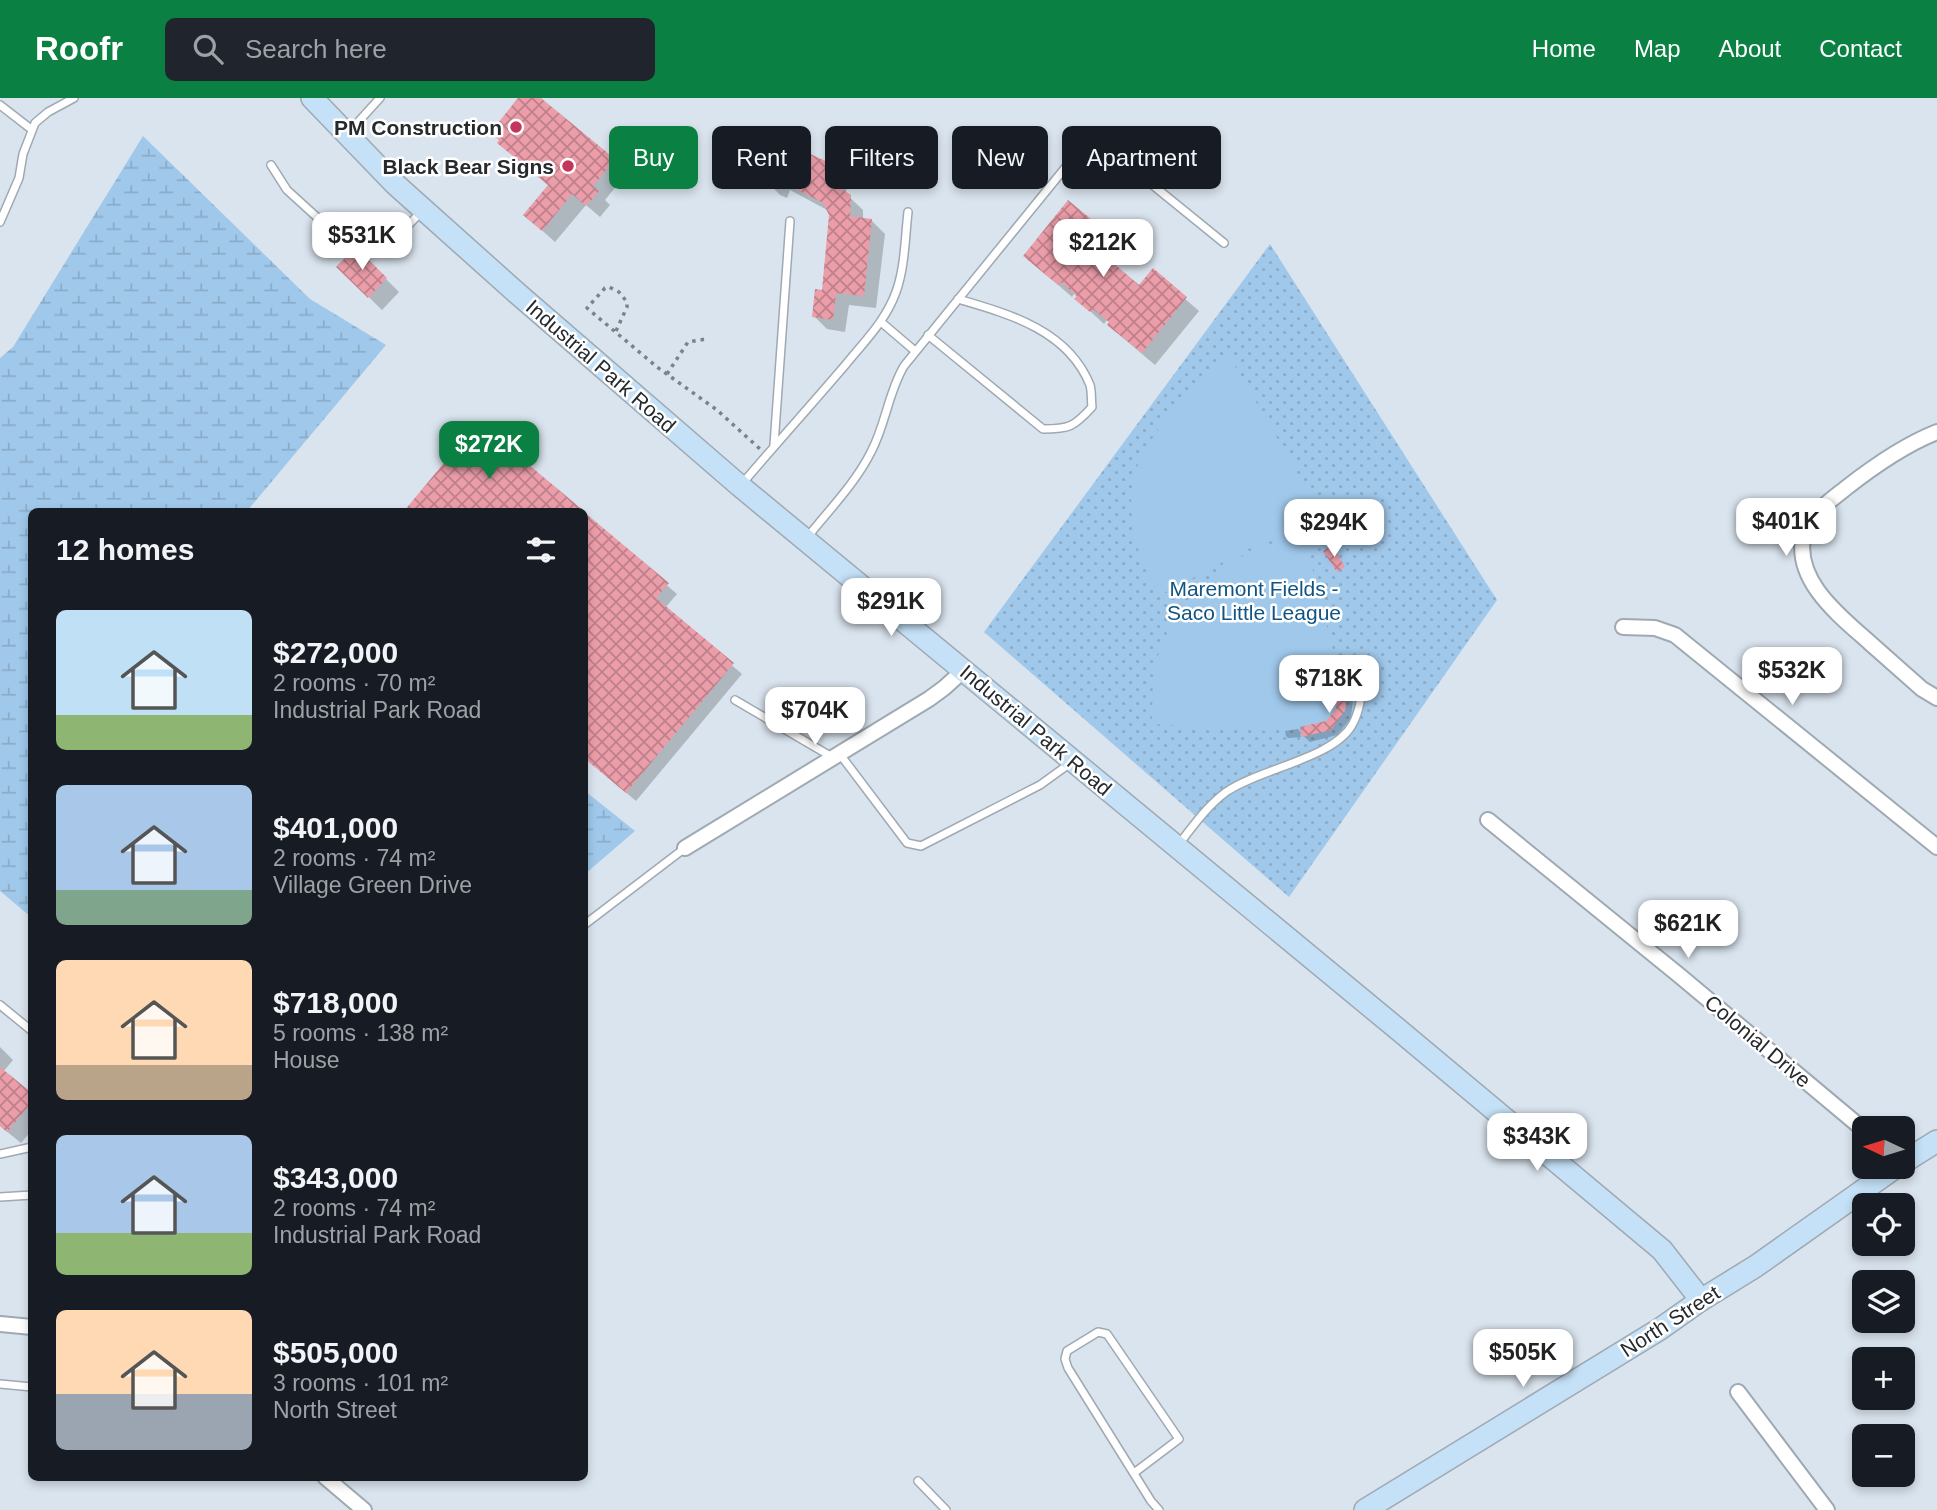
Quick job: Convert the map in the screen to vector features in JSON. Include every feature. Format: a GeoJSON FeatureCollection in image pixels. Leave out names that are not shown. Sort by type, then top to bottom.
{"type":"FeatureCollection","features":[{"type":"Feature","properties":{"kind":"main road","name":"Industrial Park Road"},"geometry":{"type":"LineString","coordinates":[[312,98],[395,184],[518,294],[740,486],[1662,1250],[1701,1300]]}},
{"type":"Feature","properties":{"kind":"main road"},"geometry":{"type":"LineString","coordinates":[[1915,1155],[1937,1141]]}},
{"type":"Feature","properties":{"kind":"main road","name":"North Street"},"geometry":{"type":"LineString","coordinates":[[1365,1510],[1660,1329],[1756,1266],[1878,1180]]}},
{"type":"Feature","properties":{"kind":"street"},"geometry":{"type":"LineString","coordinates":[[1937,432],[1884,460],[1836,496],[1810,523],[1804,533],[1802,545],[1811,580],[1826,602],[1922,689],[1937,698]]}},
{"type":"Feature","properties":{"kind":"street"},"geometry":{"type":"LineString","coordinates":[[1623,627],[1655,628],[1675,635],[1937,847]]}},
{"type":"Feature","properties":{"kind":"street"},"geometry":{"type":"LineString","coordinates":[[684,848],[929,699],[964,670]]}},
{"type":"Feature","properties":{"kind":"street","name":"Colonial Drive"},"geometry":{"type":"LineString","coordinates":[[1488,820],[1680,975],[1852,1120]]}},
{"type":"Feature","properties":{"kind":"street"},"geometry":{"type":"LineString","coordinates":[[0,1324],[28,1327]]}},
{"type":"Feature","properties":{"kind":"street"},"geometry":{"type":"LineString","coordinates":[[1738,1392],[1828,1510]]}},
{"type":"Feature","properties":{"kind":"street"},"geometry":{"type":"LineString","coordinates":[[330,1481],[364,1510]]}},
{"type":"Feature","properties":{"kind":"lane"},"geometry":{"type":"LineString","coordinates":[[0,222],[19,178],[23,153],[35,123],[48,112],[74,98]]}},
{"type":"Feature","properties":{"kind":"lane"},"geometry":{"type":"LineString","coordinates":[[346,135],[380,98]]}},
{"type":"Feature","properties":{"kind":"lane"},"geometry":{"type":"LineString","coordinates":[[0,105],[32,129]]}},
{"type":"Feature","properties":{"kind":"lane"},"geometry":{"type":"LineString","coordinates":[[806,540],[857,475],[871,452],[895,381],[915,351],[1069,163],[1084,152],[1096,147],[1112,152],[1224,243]]}},
{"type":"Feature","properties":{"kind":"lane"},"geometry":{"type":"LineString","coordinates":[[271,165],[287,190],[342,240],[386,248],[424,209]]}},
{"type":"Feature","properties":{"kind":"lane"},"geometry":{"type":"LineString","coordinates":[[740,486],[881,322],[895,295],[900,278],[908,212]]}},
{"type":"Feature","properties":{"kind":"lane"},"geometry":{"type":"LineString","coordinates":[[774,445],[790,221]]}},
{"type":"Feature","properties":{"kind":"lane"},"geometry":{"type":"LineString","coordinates":[[928,335],[1043,429],[1064,429],[1080,421],[1092,407],[1091,387],[1076,362],[1053,338],[1026,322],[958,299]]}},
{"type":"Feature","properties":{"kind":"lane"},"geometry":{"type":"LineString","coordinates":[[881,322],[915,351]]}},
{"type":"Feature","properties":{"kind":"lane"},"geometry":{"type":"LineString","coordinates":[[1177,848],[1204,811],[1228,791],[1269,771],[1323,750],[1344,736],[1353,724],[1359,708],[1364,667]]}},
{"type":"Feature","properties":{"kind":"lane"},"geometry":{"type":"LineString","coordinates":[[735,700],[836,755],[907,843],[920,846],[1040,785],[1073,761]]}},
{"type":"Feature","properties":{"kind":"lane"},"geometry":{"type":"LineString","coordinates":[[588,922],[684,848]]}},
{"type":"Feature","properties":{"kind":"lane"},"geometry":{"type":"LineString","coordinates":[[0,1005],[28,1028]]}},
{"type":"Feature","properties":{"kind":"lane"},"geometry":{"type":"LineString","coordinates":[[0,1154],[28,1148]]}},
{"type":"Feature","properties":{"kind":"lane"},"geometry":{"type":"LineString","coordinates":[[0,1197],[28,1195]]}},
{"type":"Feature","properties":{"kind":"lane"},"geometry":{"type":"LineString","coordinates":[[1134,1473],[1179,1439],[1107,1334],[1097,1332],[1067,1351],[1065,1359],[1068,1368],[1151,1501],[1159,1510]]}},
{"type":"Feature","properties":{"kind":"lane"},"geometry":{"type":"LineString","coordinates":[[0,1384],[28,1387]]}},
{"type":"Feature","properties":{"kind":"lane"},"geometry":{"type":"LineString","coordinates":[[918,1481],[946,1510]]}},
{"type":"Feature","properties":{"kind":"path"},"geometry":{"type":"LineString","coordinates":[[616,331],[627,302],[619,292],[609,287],[587,308],[667,374],[717,410],[766,455]]}},
{"type":"Feature","properties":{"kind":"path"},"geometry":{"type":"LineString","coordinates":[[667,374],[688,342],[706,339]]}},
{"type":"Feature","properties":{"kind":"green space"},"geometry":{"type":"Polygon","coordinates":[[[143,136],[310,299],[386,345],[250,508],[28,508],[28,914],[0,891],[0,358],[13,347],[143,136]]]}},
{"type":"Feature","properties":{"kind":"green space","name":"Maremont Fields - Saco Little League"},"geometry":{"type":"Polygon","coordinates":[[[1270,244],[1497,600],[1289,897],[984,632],[1270,244]]]}},
{"type":"Feature","properties":{"kind":"green space"},"geometry":{"type":"Polygon","coordinates":[[[1228,354],[1301,479],[1319,503],[1312,530],[1248,549],[1162,594],[1148,574],[1133,528],[1131,510],[1134,475],[1153,437],[1164,422],[1203,377],[1228,354]]]}},
{"type":"Feature","properties":{"kind":"green space"},"geometry":{"type":"Polygon","coordinates":[[[1305,539],[1334,654],[1339,683],[1336,709],[1326,721],[1267,731],[1152,724],[1153,683],[1157,659],[1163,641],[1182,608],[1207,580],[1238,558],[1265,546],[1305,539]]]}},
{"type":"Feature","properties":{"kind":"green space"},"geometry":{"type":"Polygon","coordinates":[[[588,793],[635,831],[588,871],[588,793]]]}},
{"type":"Feature","properties":{"kind":"building"},"geometry":{"type":"Polygon","coordinates":[[[518,98],[541,98],[609,154],[609,166],[593,186],[599,191],[586,206],[572,194],[542,231],[523,215],[548,185],[497,143],[499,140],[490,133],[518,98]]]}},
{"type":"Feature","properties":{"kind":"building"},"geometry":{"type":"Polygon","coordinates":[[[811,154],[825,161],[825,189],[842,189],[851,195],[850,216],[872,219],[864,296],[836,293],[833,320],[812,317],[815,289],[822,290],[829,215],[823,203],[796,189],[811,189],[811,154]]]}},
{"type":"Feature","properties":{"kind":"building"},"geometry":{"type":"Polygon","coordinates":[[[1068,200],[1103,229],[1091,244],[1139,285],[1153,268],[1187,297],[1142,353],[1107,325],[1109,322],[1093,309],[1090,312],[1074,299],[1077,296],[1061,282],[1058,285],[1023,256],[1068,200]]]}},
{"type":"Feature","properties":{"kind":"building"},"geometry":{"type":"Polygon","coordinates":[[[356,247],[387,278],[368,298],[336,267],[356,247]]]}},
{"type":"Feature","properties":{"kind":"building"},"geometry":{"type":"Polygon","coordinates":[[[478,422],[580,508],[406,508],[478,422]]]}},
{"type":"Feature","properties":{"kind":"building"},"geometry":{"type":"Polygon","coordinates":[[[588,515],[669,583],[656,598],[734,663],[626,793],[588,761],[588,515]]]}},
{"type":"Feature","properties":{"kind":"building"},"geometry":{"type":"Polygon","coordinates":[[[1332,545],[1345,567],[1337,572],[1323,551],[1332,545]]]}},
{"type":"Feature","properties":{"kind":"building"},"geometry":{"type":"Polygon","coordinates":[[[1339,683],[1348,683],[1345,711],[1331,730],[1302,737],[1300,727],[1326,721],[1336,709],[1339,683]]]}},
{"type":"Feature","properties":{"kind":"building"},"geometry":{"type":"Polygon","coordinates":[[[0,1067],[28,1090],[28,1107],[7,1132],[0,1126],[0,1067]]]}},
{"type":"Feature","properties":{"kind":"place","name":"PM Construction"},"geometry":{"type":"Point","coordinates":[516,127]}},
{"type":"Feature","properties":{"kind":"place","name":"Black Bear Signs"},"geometry":{"type":"Point","coordinates":[568,166]}}]}
